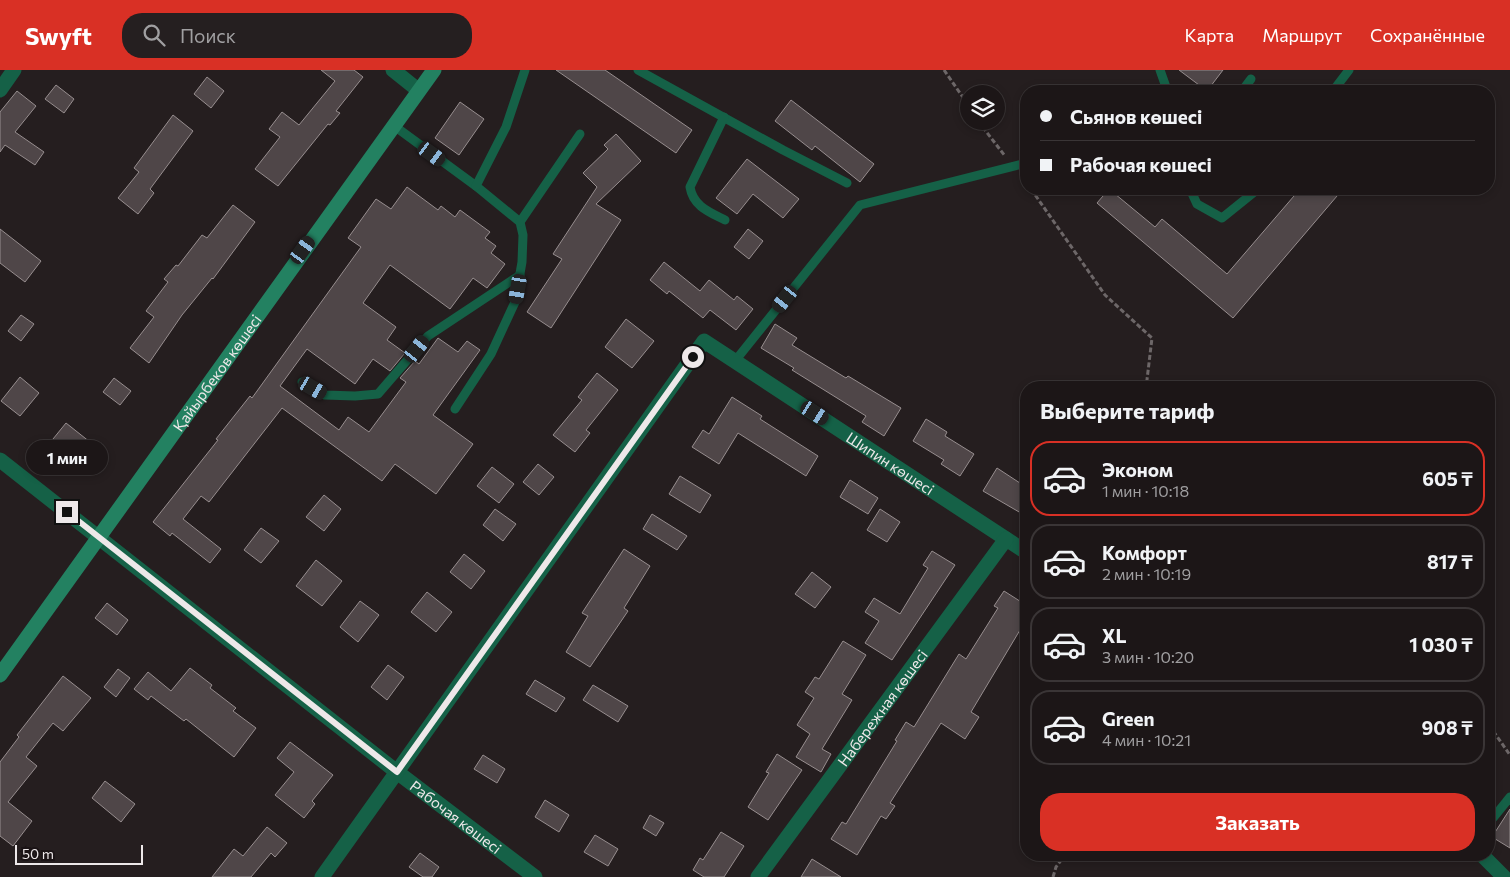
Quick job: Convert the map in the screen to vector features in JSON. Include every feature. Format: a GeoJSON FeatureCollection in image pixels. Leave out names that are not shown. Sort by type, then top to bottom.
{"type":"FeatureCollection","features":[{"type":"Feature","properties":{"kind":"main road","name":"Қайырбеков көшесі"},"geometry":{"type":"LineString","coordinates":[[0,675],[434,70]]}},
{"type":"Feature","properties":{"kind":"street"},"geometry":{"type":"LineString","coordinates":[[0,90],[14,70]]}},
{"type":"Feature","properties":{"kind":"street"},"geometry":{"type":"LineString","coordinates":[[393,70],[418,90]]}},
{"type":"Feature","properties":{"kind":"street","name":"Шипин көшесі"},"geometry":{"type":"LineString","coordinates":[[397,772],[704,341],[1020,548]]}},
{"type":"Feature","properties":{"kind":"street","name":"Рабочая көшесі"},"geometry":{"type":"LineString","coordinates":[[0,460],[397,772],[535,877]]}},
{"type":"Feature","properties":{"kind":"street","name":"Набережная көшесі"},"geometry":{"type":"LineString","coordinates":[[758,877],[1006,539]]}},
{"type":"Feature","properties":{"kind":"street"},"geometry":{"type":"LineString","coordinates":[[322,877],[397,772]]}},
{"type":"Feature","properties":{"kind":"street"},"geometry":{"type":"LineString","coordinates":[[1488,861],[1504,877]]}},
{"type":"Feature","properties":{"kind":"lane"},"geometry":{"type":"LineString","coordinates":[[476,186],[506,127],[525,70]]}},
{"type":"Feature","properties":{"kind":"lane"},"geometry":{"type":"LineString","coordinates":[[638,70],[847,183]]}},
{"type":"Feature","properties":{"kind":"lane"},"geometry":{"type":"LineString","coordinates":[[1160,70],[1165,85]]}},
{"type":"Feature","properties":{"kind":"lane"},"geometry":{"type":"LineString","coordinates":[[1338,85],[1349,70]]}},
{"type":"Feature","properties":{"kind":"lane"},"geometry":{"type":"LineString","coordinates":[[1246,85],[1251,79]]}},
{"type":"Feature","properties":{"kind":"lane"},"geometry":{"type":"LineString","coordinates":[[724,118],[690,187],[692,197],[704,210],[725,220]]}},
{"type":"Feature","properties":{"kind":"lane"},"geometry":{"type":"LineString","coordinates":[[393,125],[476,186],[520,222],[523,235],[520,275],[515,302],[490,354],[455,408]]}},
{"type":"Feature","properties":{"kind":"lane"},"geometry":{"type":"LineString","coordinates":[[520,222],[580,134]]}},
{"type":"Feature","properties":{"kind":"lane"},"geometry":{"type":"LineString","coordinates":[[735,361],[860,205],[1020,164]]}},
{"type":"Feature","properties":{"kind":"lane"},"geometry":{"type":"LineString","coordinates":[[1193,195],[1197,204],[1222,218],[1251,195]]}},
{"type":"Feature","properties":{"kind":"lane"},"geometry":{"type":"LineString","coordinates":[[302,382],[324,395],[355,396],[378,394],[428,336],[520,275]]}},
{"type":"Feature","properties":{"kind":"lane"},"geometry":{"type":"LineString","coordinates":[[1495,816],[1510,797]]}},
{"type":"Feature","properties":{"kind":"path"},"geometry":{"type":"LineString","coordinates":[[944,70],[960,93]]}},
{"type":"Feature","properties":{"kind":"path"},"geometry":{"type":"LineString","coordinates":[[984,130],[1014,166]]}},
{"type":"Feature","properties":{"kind":"path"},"geometry":{"type":"LineString","coordinates":[[1035,195],[1105,295],[1152,338],[1147,381]]}},
{"type":"Feature","properties":{"kind":"path"},"geometry":{"type":"LineString","coordinates":[[1495,733],[1510,754]]}},
{"type":"Feature","properties":{"kind":"path"},"geometry":{"type":"LineString","coordinates":[[1053,877],[1056,867],[1060,861]]}},
{"type":"Feature","properties":{"kind":"building"},"geometry":{"type":"Polygon","coordinates":[[[321,70],[354,70],[363,77],[336,111],[340,113],[330,125],[328,124],[278,186],[255,169],[280,137],[269,129],[282,112],[299,125],[335,81],[321,70]]]}},
{"type":"Feature","properties":{"kind":"building"},"geometry":{"type":"Polygon","coordinates":[[[556,70],[605,70],[692,130],[676,153],[556,70]]]}},
{"type":"Feature","properties":{"kind":"building"},"geometry":{"type":"Polygon","coordinates":[[[1179,70],[1223,70],[1212,85],[1199,85],[1179,70]]]}},
{"type":"Feature","properties":{"kind":"building"},"geometry":{"type":"Polygon","coordinates":[[[207,77],[224,91],[211,108],[194,94],[207,77]]]}},
{"type":"Feature","properties":{"kind":"building"},"geometry":{"type":"Polygon","coordinates":[[[56,85],[74,99],[64,113],[45,99],[56,85]]]}},
{"type":"Feature","properties":{"kind":"building"},"geometry":{"type":"Polygon","coordinates":[[[17,91],[36,106],[15,132],[44,152],[35,165],[5,145],[0,152],[0,112],[17,91]]]}},
{"type":"Feature","properties":{"kind":"building"},"geometry":{"type":"Polygon","coordinates":[[[791,100],[874,164],[860,182],[815,146],[812,150],[775,121],[791,100]]]}},
{"type":"Feature","properties":{"kind":"building"},"geometry":{"type":"Polygon","coordinates":[[[460,102],[484,119],[459,155],[435,138],[460,102]]]}},
{"type":"Feature","properties":{"kind":"building"},"geometry":{"type":"Polygon","coordinates":[[[173,115],[193,131],[150,189],[154,193],[138,214],[118,198],[139,172],[134,168],[173,115]]]}},
{"type":"Feature","properties":{"kind":"building"},"geometry":{"type":"Polygon","coordinates":[[[616,134],[641,161],[596,204],[621,220],[551,328],[527,312],[562,259],[553,254],[597,187],[583,173],[608,149],[604,145],[616,134]]]}},
{"type":"Feature","properties":{"kind":"building"},"geometry":{"type":"Polygon","coordinates":[[[747,159],[799,199],[783,218],[753,194],[737,214],[716,198],[747,159]]]}},
{"type":"Feature","properties":{"kind":"building"},"geometry":{"type":"Polygon","coordinates":[[[407,187],[438,210],[441,206],[455,217],[460,210],[490,232],[485,238],[496,246],[491,253],[505,264],[487,288],[473,278],[450,309],[390,265],[363,303],[396,327],[387,340],[405,353],[390,371],[373,359],[355,384],[307,349],[280,386],[339,430],[348,417],[369,432],[406,382],[400,378],[415,361],[419,364],[438,338],[458,352],[467,341],[480,350],[433,415],[473,444],[436,494],[395,464],[382,481],[282,408],[209,502],[201,496],[183,519],[221,549],[210,563],[172,533],[170,536],[153,522],[250,396],[252,398],[361,247],[348,238],[376,199],[391,209],[407,187]]]}},
{"type":"Feature","properties":{"kind":"building"},"geometry":{"type":"Polygon","coordinates":[[[1104,195],[1116,195],[1155,227],[1162,219],[1227,274],[1295,195],[1338,195],[1233,318],[1097,203],[1104,195]]]}},
{"type":"Feature","properties":{"kind":"building"},"geometry":{"type":"Polygon","coordinates":[[[233,205],[255,222],[213,279],[182,315],[149,363],[130,348],[154,317],[146,311],[168,282],[164,279],[176,265],[178,266],[202,235],[207,238],[233,205]]]}},
{"type":"Feature","properties":{"kind":"building"},"geometry":{"type":"Polygon","coordinates":[[[0,229],[41,261],[25,282],[0,263],[0,229]]]}},
{"type":"Feature","properties":{"kind":"building"},"geometry":{"type":"Polygon","coordinates":[[[748,229],[763,241],[749,259],[734,247],[748,229]]]}},
{"type":"Feature","properties":{"kind":"building"},"geometry":{"type":"Polygon","coordinates":[[[664,262],[700,291],[709,280],[734,300],[737,296],[753,309],[736,330],[710,310],[703,318],[669,291],[667,294],[650,280],[664,262]]]}},
{"type":"Feature","properties":{"kind":"building"},"geometry":{"type":"Polygon","coordinates":[[[21,315],[34,324],[21,341],[8,331],[21,315]]]}},
{"type":"Feature","properties":{"kind":"building"},"geometry":{"type":"Polygon","coordinates":[[[626,319],[654,341],[632,368],[605,347],[626,319]]]}},
{"type":"Feature","properties":{"kind":"building"},"geometry":{"type":"Polygon","coordinates":[[[775,324],[797,338],[792,345],[846,378],[848,376],[901,408],[884,436],[862,422],[866,416],[792,370],[794,368],[761,348],[775,324]]]}},
{"type":"Feature","properties":{"kind":"building"},"geometry":{"type":"Polygon","coordinates":[[[597,373],[618,390],[586,430],[590,433],[575,452],[553,435],[582,400],[578,397],[597,373]]]}},
{"type":"Feature","properties":{"kind":"building"},"geometry":{"type":"Polygon","coordinates":[[[20,377],[39,393],[20,416],[1,401],[20,377]]]}},
{"type":"Feature","properties":{"kind":"building"},"geometry":{"type":"Polygon","coordinates":[[[114,378],[131,391],[120,405],[103,392],[114,378]]]}},
{"type":"Feature","properties":{"kind":"building"},"geometry":{"type":"Polygon","coordinates":[[[732,397],[762,416],[760,419],[818,456],[806,476],[738,433],[719,464],[692,447],[703,430],[709,434],[732,397]]]}},
{"type":"Feature","properties":{"kind":"building"},"geometry":{"type":"Polygon","coordinates":[[[926,419],[947,432],[945,436],[974,454],[960,476],[941,464],[944,460],[913,441],[926,419]]]}},
{"type":"Feature","properties":{"kind":"building"},"geometry":{"type":"Polygon","coordinates":[[[66,423],[95,446],[82,462],[53,439],[66,423]]]}},
{"type":"Feature","properties":{"kind":"building"},"geometry":{"type":"Polygon","coordinates":[[[538,464],[554,477],[539,495],[523,482],[538,464]]]}},
{"type":"Feature","properties":{"kind":"building"},"geometry":{"type":"Polygon","coordinates":[[[492,467],[514,484],[499,503],[477,486],[492,467]]]}},
{"type":"Feature","properties":{"kind":"building"},"geometry":{"type":"Polygon","coordinates":[[[997,468],[1020,483],[1020,513],[983,491],[997,468]]]}},
{"type":"Feature","properties":{"kind":"building"},"geometry":{"type":"Polygon","coordinates":[[[680,476],[711,495],[700,513],[669,494],[680,476]]]}},
{"type":"Feature","properties":{"kind":"building"},"geometry":{"type":"Polygon","coordinates":[[[850,480],[878,498],[868,514],[840,497],[850,480]]]}},
{"type":"Feature","properties":{"kind":"building"},"geometry":{"type":"Polygon","coordinates":[[[324,495],[341,509],[324,531],[306,517],[324,495]]]}},
{"type":"Feature","properties":{"kind":"building"},"geometry":{"type":"Polygon","coordinates":[[[495,509],[516,524],[503,541],[483,525],[495,509]]]}},
{"type":"Feature","properties":{"kind":"building"},"geometry":{"type":"Polygon","coordinates":[[[880,509],[900,522],[887,542],[867,530],[880,509]]]}},
{"type":"Feature","properties":{"kind":"building"},"geometry":{"type":"Polygon","coordinates":[[[652,514],[687,536],[677,550],[643,529],[652,514]]]}},
{"type":"Feature","properties":{"kind":"building"},"geometry":{"type":"Polygon","coordinates":[[[261,528],[279,541],[261,563],[244,550],[261,528]]]}},
{"type":"Feature","properties":{"kind":"building"},"geometry":{"type":"Polygon","coordinates":[[[624,549],[650,566],[624,608],[628,611],[590,667],[566,652],[588,616],[582,613],[624,549]]]}},
{"type":"Feature","properties":{"kind":"building"},"geometry":{"type":"Polygon","coordinates":[[[932,551],[955,565],[892,660],[865,643],[879,621],[865,612],[874,598],[900,614],[928,568],[923,565],[932,551]]]}},
{"type":"Feature","properties":{"kind":"building"},"geometry":{"type":"Polygon","coordinates":[[[464,554],[485,571],[471,589],[450,572],[464,554]]]}},
{"type":"Feature","properties":{"kind":"building"},"geometry":{"type":"Polygon","coordinates":[[[316,560],[342,581],[322,606],[296,586],[316,560]]]}},
{"type":"Feature","properties":{"kind":"building"},"geometry":{"type":"Polygon","coordinates":[[[812,572],[831,587],[815,608],[795,594],[812,572]]]}},
{"type":"Feature","properties":{"kind":"building"},"geometry":{"type":"Polygon","coordinates":[[[1004,591],[1020,601],[1020,630],[971,712],[979,717],[965,739],[941,723],[890,803],[895,806],[886,819],[881,816],[857,855],[831,839],[842,822],[846,824],[897,741],[895,740],[906,722],[914,727],[959,654],[966,659],[998,608],[994,606],[1004,591]]]}},
{"type":"Feature","properties":{"kind":"building"},"geometry":{"type":"Polygon","coordinates":[[[427,592],[452,612],[436,632],[411,612],[427,592]]]}},
{"type":"Feature","properties":{"kind":"building"},"geometry":{"type":"Polygon","coordinates":[[[360,601],[379,615],[358,642],[340,627],[360,601]]]}},
{"type":"Feature","properties":{"kind":"building"},"geometry":{"type":"Polygon","coordinates":[[[107,603],[128,620],[117,635],[95,618],[107,603]]]}},
{"type":"Feature","properties":{"kind":"building"},"geometry":{"type":"Polygon","coordinates":[[[843,641],[866,655],[842,694],[852,700],[822,749],[831,754],[821,772],[796,757],[810,734],[797,725],[814,698],[805,692],[815,677],[819,679],[843,641]]]}},
{"type":"Feature","properties":{"kind":"building"},"geometry":{"type":"Polygon","coordinates":[[[388,665],[404,677],[387,700],[371,687],[388,665]]]}},
{"type":"Feature","properties":{"kind":"building"},"geometry":{"type":"Polygon","coordinates":[[[190,668],[212,685],[210,688],[236,708],[233,711],[256,728],[234,757],[186,719],[184,721],[151,696],[148,700],[134,689],[148,672],[171,691],[190,668]]]}},
{"type":"Feature","properties":{"kind":"building"},"geometry":{"type":"Polygon","coordinates":[[[118,669],[130,678],[116,697],[104,687],[118,669]]]}},
{"type":"Feature","properties":{"kind":"building"},"geometry":{"type":"Polygon","coordinates":[[[63,676],[91,698],[63,731],[53,723],[26,757],[37,766],[8,802],[32,821],[13,846],[0,836],[0,762],[19,737],[17,735],[63,676]]]}},
{"type":"Feature","properties":{"kind":"building"},"geometry":{"type":"Polygon","coordinates":[[[535,680],[565,698],[556,712],[526,694],[535,680]]]}},
{"type":"Feature","properties":{"kind":"building"},"geometry":{"type":"Polygon","coordinates":[[[593,685],[628,706],[618,722],[583,700],[593,685]]]}},
{"type":"Feature","properties":{"kind":"building"},"geometry":{"type":"Polygon","coordinates":[[[290,742],[333,775],[312,801],[315,804],[304,818],[275,795],[294,772],[277,758],[290,742]]]}},
{"type":"Feature","properties":{"kind":"building"},"geometry":{"type":"Polygon","coordinates":[[[777,754],[802,770],[768,820],[748,807],[769,773],[766,772],[777,754]]]}},
{"type":"Feature","properties":{"kind":"building"},"geometry":{"type":"Polygon","coordinates":[[[483,755],[505,769],[497,783],[474,769],[483,755]]]}},
{"type":"Feature","properties":{"kind":"building"},"geometry":{"type":"Polygon","coordinates":[[[105,781],[135,804],[121,822],[92,798],[105,781]]]}},
{"type":"Feature","properties":{"kind":"building"},"geometry":{"type":"Polygon","coordinates":[[[545,800],[569,815],[559,832],[535,817],[545,800]]]}},
{"type":"Feature","properties":{"kind":"building"},"geometry":{"type":"Polygon","coordinates":[[[1510,809],[1510,848],[1495,839],[1495,832],[1510,809]]]}},
{"type":"Feature","properties":{"kind":"building"},"geometry":{"type":"Polygon","coordinates":[[[650,815],[664,823],[656,836],[643,828],[650,815]]]}},
{"type":"Feature","properties":{"kind":"building"},"geometry":{"type":"Polygon","coordinates":[[[267,827],[287,843],[275,857],[271,853],[251,877],[212,877],[234,849],[243,856],[267,827]]]}},
{"type":"Feature","properties":{"kind":"building"},"geometry":{"type":"Polygon","coordinates":[[[721,832],[744,846],[724,877],[704,877],[693,870],[700,858],[703,860],[721,832]]]}},
{"type":"Feature","properties":{"kind":"building"},"geometry":{"type":"Polygon","coordinates":[[[595,835],[618,849],[608,866],[584,852],[595,835]]]}},
{"type":"Feature","properties":{"kind":"building"},"geometry":{"type":"Polygon","coordinates":[[[420,853],[439,867],[432,877],[423,877],[409,867],[420,853]]]}},
{"type":"Feature","properties":{"kind":"building"},"geometry":{"type":"Polygon","coordinates":[[[812,859],[841,877],[801,877],[812,859]]]}},
{"type":"Feature","properties":{"kind":"route"},"geometry":{"type":"LineString","coordinates":[[67,512],[397,772],[693,357]]}}]}
